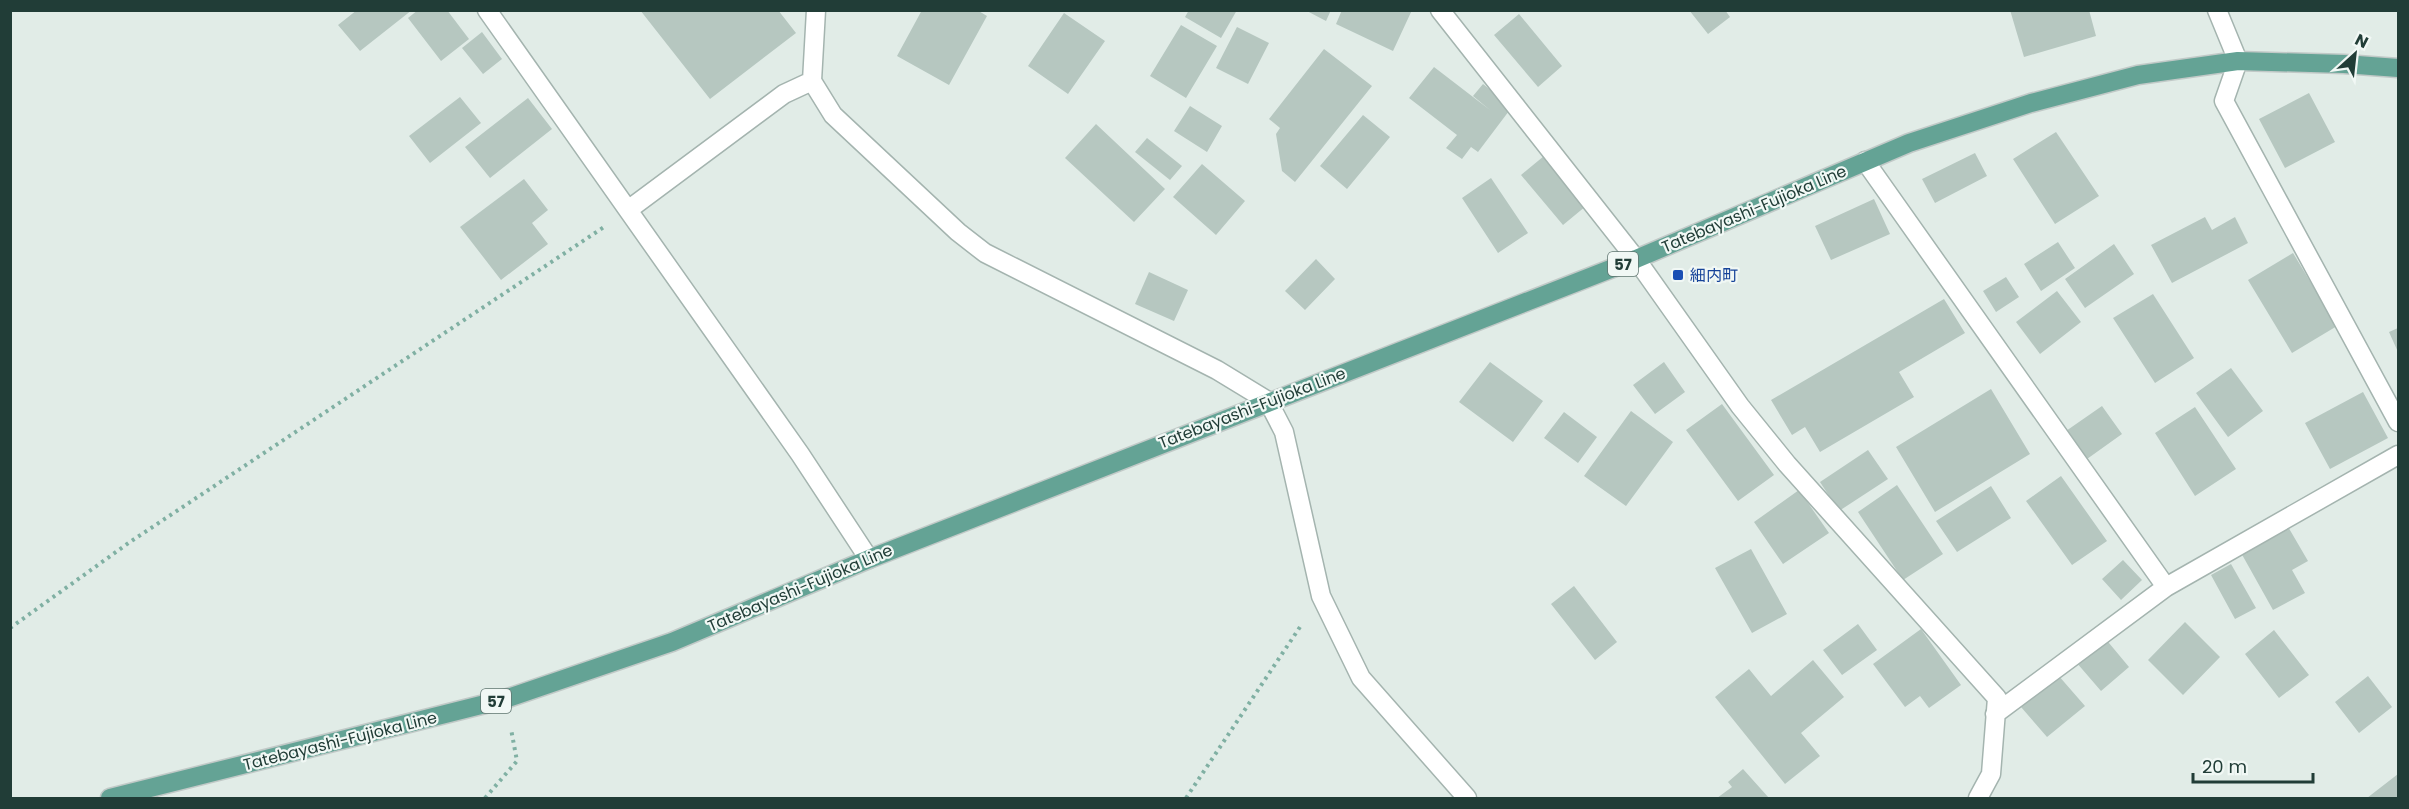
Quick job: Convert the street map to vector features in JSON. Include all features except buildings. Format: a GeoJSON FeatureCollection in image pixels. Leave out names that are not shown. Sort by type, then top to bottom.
{"type":"FeatureCollection","features":[{"type":"Feature","properties":{"kind":"main road","name":"Tatebayashi-Fujioka Line"},"geometry":{"type":"LineString","coordinates":[[110,798],[505,699],[672,642],[869,559],[1268,401],[1636,259],[1909,143],[2031,103],[2138,75],[2238,61],[2398,68]]}},
{"type":"Feature","properties":{"kind":"street"},"geometry":{"type":"LineString","coordinates":[[487,10],[800,454],[869,559]]}},
{"type":"Feature","properties":{"kind":"street"},"geometry":{"type":"LineString","coordinates":[[816,10],[812,81],[834,115],[958,232],[985,253],[1217,369],[1268,401],[1284,432],[1321,596],[1361,678],[1467,798]]}},
{"type":"Feature","properties":{"kind":"street"},"geometry":{"type":"LineString","coordinates":[[1440,10],[1636,259],[1740,406],[1786,464],[1996,698],[1991,774],[1978,798]]}},
{"type":"Feature","properties":{"kind":"street"},"geometry":{"type":"LineString","coordinates":[[2217,10],[2238,61],[2224,101],[2398,422]]}},
{"type":"Feature","properties":{"kind":"street"},"geometry":{"type":"LineString","coordinates":[[628,210],[783,94],[812,81]]}},
{"type":"Feature","properties":{"kind":"street"},"geometry":{"type":"LineString","coordinates":[[1865,161],[2166,586]]}},
{"type":"Feature","properties":{"kind":"street"},"geometry":{"type":"LineString","coordinates":[[1995,714],[2166,586],[2398,455]]}},
{"type":"Feature","properties":{"kind":"path"},"geometry":{"type":"LineString","coordinates":[[10,628],[130,542],[628,210]]}},
{"type":"Feature","properties":{"kind":"path"},"geometry":{"type":"LineString","coordinates":[[1186,798],[1321,596]]}},
{"type":"Feature","properties":{"kind":"path"},"geometry":{"type":"LineString","coordinates":[[485,798],[517,760],[505,699]]}},
{"type":"Feature","properties":{"kind":"place","name":"細内町"},"geometry":{"type":"Point","coordinates":[1678,275]}}]}
